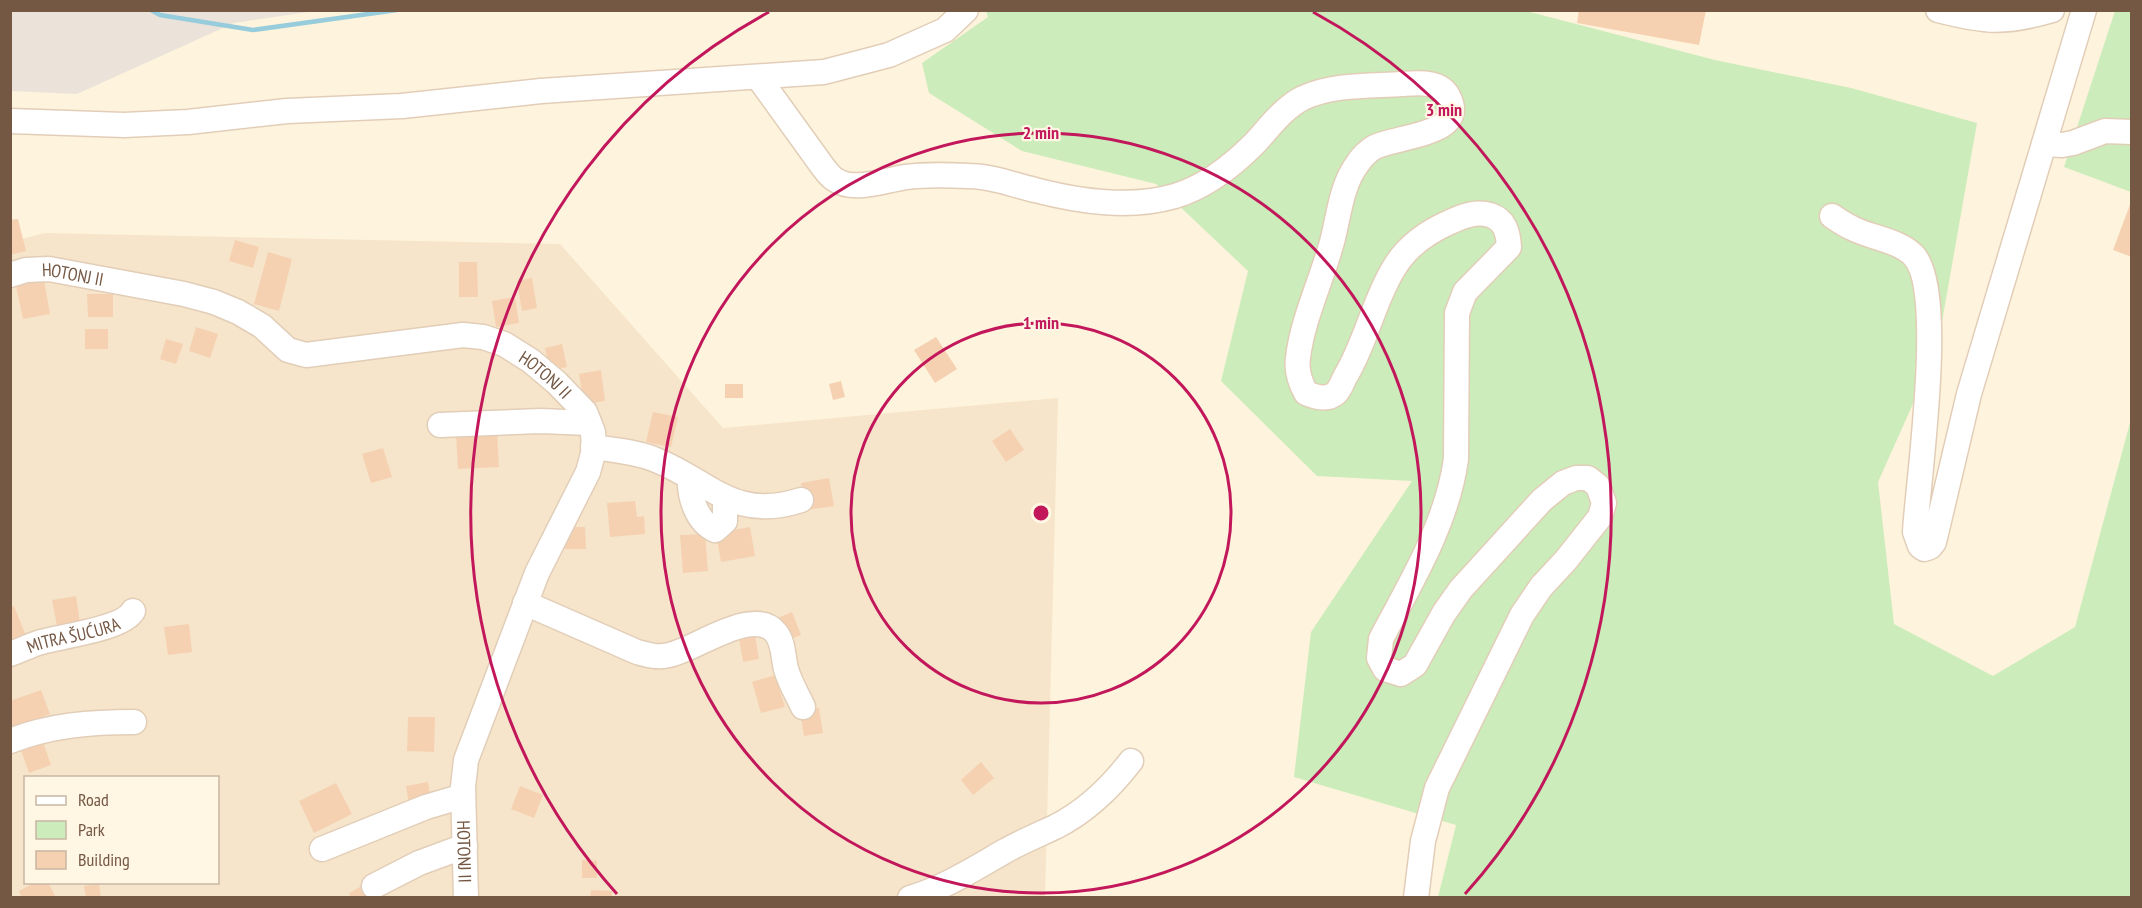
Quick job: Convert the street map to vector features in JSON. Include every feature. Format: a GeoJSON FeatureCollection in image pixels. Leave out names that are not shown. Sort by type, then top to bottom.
{"type":"FeatureCollection","features":[{"type":"Feature","properties":{"kind":"street"},"geometry":{"type":"LineString","coordinates":[[10,121],[124,125],[188,122],[287,111],[402,106],[541,92],[824,72],[889,55],[945,30],[966,10]]}},
{"type":"Feature","properties":{"kind":"street"},"geometry":{"type":"LineString","coordinates":[[1938,10],[1991,21],[2009,21],[2052,10]]}},
{"type":"Feature","properties":{"kind":"street"},"geometry":{"type":"LineString","coordinates":[[1832,216],[1852,228],[1904,249],[1914,256],[1921,267],[1927,289],[1928,382],[1915,532],[1920,546],[1924,549],[1934,543],[1969,394],[2084,10]]}},
{"type":"Feature","properties":{"kind":"street"},"geometry":{"type":"LineString","coordinates":[[758,77],[823,167],[835,179],[850,184],[874,184],[904,177],[976,176],[1062,196],[1127,204],[1160,200],[1179,195],[1201,185],[1241,157],[1287,109],[1301,99],[1318,92],[1340,88],[1422,83],[1437,86],[1448,95],[1452,108],[1449,119],[1439,129],[1372,148],[1357,163],[1339,208],[1332,242],[1298,359],[1299,381],[1305,393],[1320,399],[1335,393],[1349,371],[1394,268],[1406,252],[1422,237],[1440,226],[1474,213],[1498,218],[1508,231],[1509,247],[1465,292],[1457,313],[1456,450],[1452,482],[1436,529],[1381,639],[1379,658],[1385,669],[1401,674],[1415,665],[1444,613],[1461,589],[1542,500],[1563,483],[1576,478],[1588,478],[1598,486],[1604,503],[1600,518],[1541,587],[1522,615],[1437,788],[1423,841],[1416,897]]}},
{"type":"Feature","properties":{"kind":"street"},"geometry":{"type":"LineString","coordinates":[[2044,144],[2073,143],[2105,131],[2132,132]]}},
{"type":"Feature","properties":{"kind":"street","name":"HOTONJ II"},"geometry":{"type":"LineString","coordinates":[[10,275],[26,270],[50,269],[184,294],[214,302],[262,326],[288,350],[306,355],[464,335],[483,337],[504,344],[531,361],[576,401],[585,412],[592,432],[593,447],[588,472],[537,573],[466,760],[463,796],[466,897]]}},
{"type":"Feature","properties":{"kind":"street"},"geometry":{"type":"LineString","coordinates":[[440,425],[541,421],[589,423]]}},
{"type":"Feature","properties":{"kind":"street"},"geometry":{"type":"LineString","coordinates":[[593,447],[655,459],[725,498],[745,505],[765,508],[801,500]]}},
{"type":"Feature","properties":{"kind":"street"},"geometry":{"type":"LineString","coordinates":[[690,478],[689,489],[695,506],[707,527],[715,530],[725,521],[725,498]]}},
{"type":"Feature","properties":{"kind":"street"},"geometry":{"type":"LineString","coordinates":[[525,603],[637,652],[656,657],[670,655],[737,627],[754,623],[767,626],[776,633],[792,687],[804,707]]}},
{"type":"Feature","properties":{"kind":"street","name":"MITRA ŠUĆURA"},"geometry":{"type":"LineString","coordinates":[[10,654],[41,642],[112,624],[130,617],[133,611]]}},
{"type":"Feature","properties":{"kind":"street"},"geometry":{"type":"LineString","coordinates":[[10,741],[47,729],[74,724],[134,722]]}},
{"type":"Feature","properties":{"kind":"street"},"geometry":{"type":"LineString","coordinates":[[910,897],[939,887],[1018,844],[1057,826],[1116,781],[1131,761]]}},
{"type":"Feature","properties":{"kind":"street"},"geometry":{"type":"LineString","coordinates":[[322,849],[426,807],[463,796]]}},
{"type":"Feature","properties":{"kind":"street"},"geometry":{"type":"LineString","coordinates":[[374,886],[419,863],[465,846]]}},
{"type":"Feature","properties":{"kind":"shaded area"},"geometry":{"type":"Polygon","coordinates":[[[11,10],[315,11],[234,23],[77,94],[11,91],[11,10]]]}},
{"type":"Feature","properties":{"kind":"shaded area"},"geometry":{"type":"Polygon","coordinates":[[[45,233],[560,244],[723,428],[1058,398],[1045,897],[11,898],[11,242],[45,233]]]}},
{"type":"Feature","properties":{"kind":"green space"},"geometry":{"type":"Polygon","coordinates":[[[986,11],[1526,11],[1715,60],[1851,88],[1977,123],[1937,350],[1878,482],[1894,624],[1993,676],[2075,627],[2131,419],[2131,897],[1438,897],[1456,825],[1294,777],[1311,632],[1412,481],[1317,476],[1221,381],[1248,271],[1156,184],[1022,151],[929,93],[922,63],[988,17],[986,11]]]}},
{"type":"Feature","properties":{"kind":"green space"},"geometry":{"type":"Polygon","coordinates":[[[2115,11],[2131,11],[2131,192],[2064,167],[2115,11]]]}},
{"type":"Feature","properties":{"kind":"building"},"geometry":{"type":"Polygon","coordinates":[[[1579,10],[1706,10],[1699,45],[1577,23],[1579,10]]]}},
{"type":"Feature","properties":{"kind":"building"},"geometry":{"type":"Polygon","coordinates":[[[2132,202],[2132,257],[2113,250],[2132,202]]]}},
{"type":"Feature","properties":{"kind":"building"},"geometry":{"type":"Polygon","coordinates":[[[18,219],[26,251],[10,255],[10,220],[18,219]]]}},
{"type":"Feature","properties":{"kind":"building"},"geometry":{"type":"Polygon","coordinates":[[[235,240],[259,247],[253,268],[229,261],[235,240]]]}},
{"type":"Feature","properties":{"kind":"building"},"geometry":{"type":"Polygon","coordinates":[[[268,252],[292,259],[279,311],[254,304],[268,252]]]}},
{"type":"Feature","properties":{"kind":"building"},"geometry":{"type":"Polygon","coordinates":[[[459,262],[477,262],[478,297],[459,297],[459,262]]]}},
{"type":"Feature","properties":{"kind":"building"},"geometry":{"type":"Polygon","coordinates":[[[532,278],[537,308],[522,311],[517,281],[532,278]]]}},
{"type":"Feature","properties":{"kind":"building"},"geometry":{"type":"Polygon","coordinates":[[[44,280],[50,314],[23,319],[16,286],[44,280]]]}},
{"type":"Feature","properties":{"kind":"building"},"geometry":{"type":"Polygon","coordinates":[[[87,294],[113,294],[113,317],[88,317],[87,294]]]}},
{"type":"Feature","properties":{"kind":"building"},"geometry":{"type":"Polygon","coordinates":[[[515,297],[519,323],[496,327],[492,301],[515,297]]]}},
{"type":"Feature","properties":{"kind":"building"},"geometry":{"type":"Polygon","coordinates":[[[196,327],[218,334],[210,358],[189,351],[196,327]]]}},
{"type":"Feature","properties":{"kind":"building"},"geometry":{"type":"Polygon","coordinates":[[[85,329],[108,329],[108,349],[85,349],[85,329]]]}},
{"type":"Feature","properties":{"kind":"building"},"geometry":{"type":"Polygon","coordinates":[[[936,337],[957,369],[935,383],[914,350],[936,337]]]}},
{"type":"Feature","properties":{"kind":"building"},"geometry":{"type":"Polygon","coordinates":[[[166,339],[183,344],[176,364],[160,359],[166,339]]]}},
{"type":"Feature","properties":{"kind":"building"},"geometry":{"type":"Polygon","coordinates":[[[562,344],[567,367],[550,371],[545,348],[562,344]]]}},
{"type":"Feature","properties":{"kind":"building"},"geometry":{"type":"Polygon","coordinates":[[[601,370],[605,401],[584,404],[579,374],[601,370]]]}},
{"type":"Feature","properties":{"kind":"building"},"geometry":{"type":"Polygon","coordinates":[[[841,381],[845,397],[833,400],[829,384],[841,381]]]}},
{"type":"Feature","properties":{"kind":"building"},"geometry":{"type":"Polygon","coordinates":[[[725,384],[743,384],[743,398],[725,398],[725,384]]]}},
{"type":"Feature","properties":{"kind":"building"},"geometry":{"type":"Polygon","coordinates":[[[653,412],[678,417],[671,447],[646,442],[653,412]]]}},
{"type":"Feature","properties":{"kind":"building"},"geometry":{"type":"Polygon","coordinates":[[[1010,429],[1024,450],[1006,462],[992,441],[1010,429]]]}},
{"type":"Feature","properties":{"kind":"building"},"geometry":{"type":"Polygon","coordinates":[[[497,433],[499,467],[458,469],[456,435],[497,433]]]}},
{"type":"Feature","properties":{"kind":"building"},"geometry":{"type":"Polygon","coordinates":[[[383,448],[392,477],[371,483],[362,454],[383,448]]]}},
{"type":"Feature","properties":{"kind":"building"},"geometry":{"type":"Polygon","coordinates":[[[829,478],[834,506],[806,510],[801,483],[829,478]]]}},
{"type":"Feature","properties":{"kind":"building"},"geometry":{"type":"Polygon","coordinates":[[[635,501],[637,517],[644,516],[645,534],[610,537],[607,503],[635,501]]]}},
{"type":"Feature","properties":{"kind":"building"},"geometry":{"type":"Polygon","coordinates":[[[564,527],[585,527],[586,549],[565,549],[564,527]]]}},
{"type":"Feature","properties":{"kind":"building"},"geometry":{"type":"Polygon","coordinates":[[[750,527],[755,556],[721,562],[716,533],[750,527]]]}},
{"type":"Feature","properties":{"kind":"building"},"geometry":{"type":"Polygon","coordinates":[[[705,534],[708,571],[683,573],[680,535],[705,534]]]}},
{"type":"Feature","properties":{"kind":"building"},"geometry":{"type":"Polygon","coordinates":[[[76,596],[80,623],[57,626],[52,600],[76,596]]]}},
{"type":"Feature","properties":{"kind":"building"},"geometry":{"type":"Polygon","coordinates":[[[14,606],[26,636],[10,642],[10,607],[14,606]]]}},
{"type":"Feature","properties":{"kind":"building"},"geometry":{"type":"Polygon","coordinates":[[[792,612],[801,635],[788,640],[778,618],[792,612]]]}},
{"type":"Feature","properties":{"kind":"building"},"geometry":{"type":"Polygon","coordinates":[[[189,624],[192,652],[168,655],[164,627],[189,624]]]}},
{"type":"Feature","properties":{"kind":"building"},"geometry":{"type":"Polygon","coordinates":[[[755,635],[759,659],[743,662],[739,638],[755,635]]]}},
{"type":"Feature","properties":{"kind":"building"},"geometry":{"type":"Polygon","coordinates":[[[775,675],[785,707],[761,713],[752,682],[775,675]]]}},
{"type":"Feature","properties":{"kind":"building"},"geometry":{"type":"Polygon","coordinates":[[[41,690],[50,714],[13,728],[10,722],[10,701],[41,690]]]}},
{"type":"Feature","properties":{"kind":"building"},"geometry":{"type":"Polygon","coordinates":[[[819,708],[823,733],[804,736],[800,711],[819,708]]]}},
{"type":"Feature","properties":{"kind":"building"},"geometry":{"type":"Polygon","coordinates":[[[408,717],[435,717],[434,752],[407,751],[408,717]]]}},
{"type":"Feature","properties":{"kind":"building"},"geometry":{"type":"Polygon","coordinates":[[[42,739],[51,765],[29,773],[20,747],[42,739]]]}},
{"type":"Feature","properties":{"kind":"building"},"geometry":{"type":"Polygon","coordinates":[[[981,762],[994,778],[973,795],[961,780],[981,762]]]}},
{"type":"Feature","properties":{"kind":"building"},"geometry":{"type":"Polygon","coordinates":[[[428,782],[431,801],[409,805],[406,786],[428,782]]]}},
{"type":"Feature","properties":{"kind":"building"},"geometry":{"type":"Polygon","coordinates":[[[336,783],[352,814],[314,833],[299,801],[336,783]]]}},
{"type":"Feature","properties":{"kind":"building"},"geometry":{"type":"Polygon","coordinates":[[[520,786],[543,795],[534,818],[511,809],[520,786]]]}},
{"type":"Feature","properties":{"kind":"building"},"geometry":{"type":"Polygon","coordinates":[[[582,860],[597,861],[597,878],[582,878],[582,860]]]}},
{"type":"Feature","properties":{"kind":"building"},"geometry":{"type":"Polygon","coordinates":[[[369,882],[377,898],[351,898],[349,893],[369,882]]]}},
{"type":"Feature","properties":{"kind":"building"},"geometry":{"type":"Polygon","coordinates":[[[32,884],[49,884],[56,898],[22,898],[19,891],[32,884]]]}},
{"type":"Feature","properties":{"kind":"building"},"geometry":{"type":"Polygon","coordinates":[[[99,884],[101,898],[86,898],[84,886],[99,884]]]}},
{"type":"Feature","properties":{"kind":"building"},"geometry":{"type":"Polygon","coordinates":[[[591,890],[612,891],[612,898],[590,898],[591,890]]]}},
{"type":"Feature","properties":{"kind":"waterway"},"geometry":{"type":"LineString","coordinates":[[151,10],[160,15],[253,30],[397,10]]}}]}
